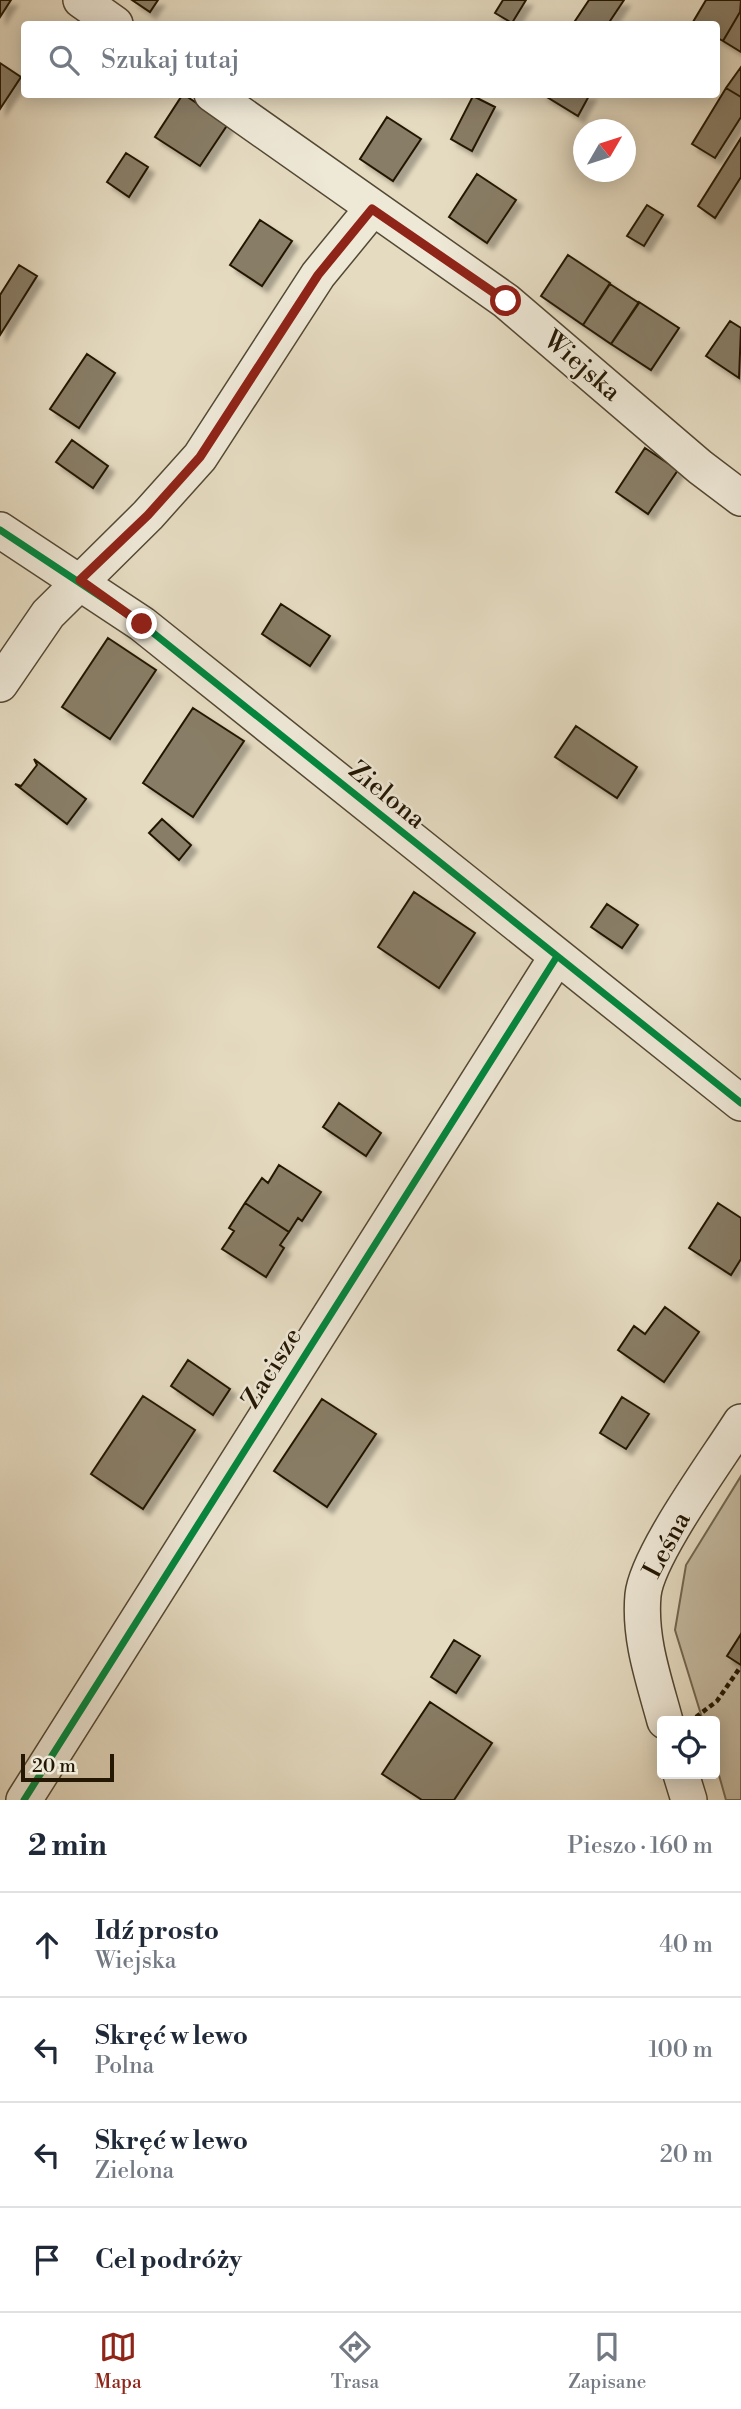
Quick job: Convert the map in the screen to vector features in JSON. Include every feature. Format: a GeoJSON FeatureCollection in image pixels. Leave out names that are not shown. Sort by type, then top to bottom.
{"type":"FeatureCollection","features":[{"type":"Feature","properties":{"kind":"street"},"geometry":{"type":"LineString","coordinates":[[81,0],[111,21]]}},
{"type":"Feature","properties":{"kind":"street","name":"Wiejska"},"geometry":{"type":"LineString","coordinates":[[218,98],[506,301],[690,458],[741,498]]}},
{"type":"Feature","properties":{"kind":"street"},"geometry":{"type":"LineString","coordinates":[[0,684],[48,614],[148,515],[200,457],[318,275],[372,209]]}},
{"type":"Feature","properties":{"kind":"street","name":"Zielona"},"geometry":{"type":"LineString","coordinates":[[0,530],[80,580],[153,633],[556,958],[741,1103]]}},
{"type":"Feature","properties":{"kind":"street","name":"Zacisze"},"geometry":{"type":"LineString","coordinates":[[24,1800],[556,958]]}},
{"type":"Feature","properties":{"kind":"street","name":"Leśna"},"geometry":{"type":"LineString","coordinates":[[664,1716],[643,1640],[643,1593],[653,1563],[741,1422]]}},
{"type":"Feature","properties":{"kind":"street"},"geometry":{"type":"LineString","coordinates":[[683,1779],[689,1800]]}},
{"type":"Feature","properties":{"kind":"path"},"geometry":{"type":"LineString","coordinates":[[701,1716],[717,1701],[739,1669]]}},
{"type":"Feature","properties":{"kind":"shaded area"},"geometry":{"type":"Polygon","coordinates":[[[741,1476],[741,1800],[726,1800],[720,1779],[720,1716],[701,1716],[675,1630],[686,1565],[741,1476]]]}},
{"type":"Feature","properties":{"kind":"building"},"geometry":{"type":"Polygon","coordinates":[[[0,0],[11,0],[0,17],[0,0]]]}},
{"type":"Feature","properties":{"kind":"building"},"geometry":{"type":"Polygon","coordinates":[[[132,0],[158,0],[150,12],[132,0]]]}},
{"type":"Feature","properties":{"kind":"building"},"geometry":{"type":"Polygon","coordinates":[[[503,0],[526,0],[513,21],[495,13],[503,0]]]}},
{"type":"Feature","properties":{"kind":"building"},"geometry":{"type":"Polygon","coordinates":[[[589,0],[624,0],[610,21],[575,21],[589,0]]]}},
{"type":"Feature","properties":{"kind":"building"},"geometry":{"type":"Polygon","coordinates":[[[706,0],[741,0],[740,12],[723,41],[720,39],[720,21],[694,21],[706,0]]]}},
{"type":"Feature","properties":{"kind":"building"},"geometry":{"type":"Polygon","coordinates":[[[741,13],[741,52],[723,41],[741,13]]]}},
{"type":"Feature","properties":{"kind":"building"},"geometry":{"type":"Polygon","coordinates":[[[0,63],[21,77],[0,109],[0,63]]]}},
{"type":"Feature","properties":{"kind":"building"},"geometry":{"type":"Polygon","coordinates":[[[741,67],[741,97],[726,88],[741,67]]]}},
{"type":"Feature","properties":{"kind":"building"},"geometry":{"type":"Polygon","coordinates":[[[726,88],[741,97],[741,117],[715,158],[692,144],[726,88]]]}},
{"type":"Feature","properties":{"kind":"building"},"geometry":{"type":"Polygon","coordinates":[[[180,98],[189,98],[228,124],[200,166],[155,137],[180,98]]]}},
{"type":"Feature","properties":{"kind":"building"},"geometry":{"type":"Polygon","coordinates":[[[472,98],[495,107],[472,151],[451,139],[472,98]]]}},
{"type":"Feature","properties":{"kind":"building"},"geometry":{"type":"Polygon","coordinates":[[[549,98],[588,98],[578,116],[549,98]]]}},
{"type":"Feature","properties":{"kind":"building"},"geometry":{"type":"Polygon","coordinates":[[[387,117],[421,139],[393,181],[360,159],[387,117]]]}},
{"type":"Feature","properties":{"kind":"building"},"geometry":{"type":"Polygon","coordinates":[[[741,138],[741,177],[715,218],[698,206],[741,138]]]}},
{"type":"Feature","properties":{"kind":"building"},"geometry":{"type":"Polygon","coordinates":[[[126,153],[148,167],[129,197],[107,182],[126,153]]]}},
{"type":"Feature","properties":{"kind":"building"},"geometry":{"type":"Polygon","coordinates":[[[477,174],[516,200],[487,243],[449,217],[477,174]]]}},
{"type":"Feature","properties":{"kind":"building"},"geometry":{"type":"Polygon","coordinates":[[[647,205],[663,215],[644,246],[627,236],[647,205]]]}},
{"type":"Feature","properties":{"kind":"building"},"geometry":{"type":"Polygon","coordinates":[[[260,220],[292,241],[262,286],[230,265],[260,220]]]}},
{"type":"Feature","properties":{"kind":"building"},"geometry":{"type":"Polygon","coordinates":[[[568,255],[610,283],[583,325],[541,296],[568,255]]]}},
{"type":"Feature","properties":{"kind":"building"},"geometry":{"type":"Polygon","coordinates":[[[19,265],[37,276],[0,335],[0,295],[19,265]]]}},
{"type":"Feature","properties":{"kind":"building"},"geometry":{"type":"Polygon","coordinates":[[[610,284],[639,303],[611,344],[583,325],[610,284]]]}},
{"type":"Feature","properties":{"kind":"building"},"geometry":{"type":"Polygon","coordinates":[[[639,302],[679,328],[651,370],[611,344],[639,302]]]}},
{"type":"Feature","properties":{"kind":"building"},"geometry":{"type":"Polygon","coordinates":[[[730,321],[741,328],[739,378],[706,356],[730,321]]]}},
{"type":"Feature","properties":{"kind":"building"},"geometry":{"type":"Polygon","coordinates":[[[87,354],[115,373],[79,428],[50,409],[87,354]]]}},
{"type":"Feature","properties":{"kind":"building"},"geometry":{"type":"Polygon","coordinates":[[[72,440],[108,466],[93,488],[56,462],[72,440]]]}},
{"type":"Feature","properties":{"kind":"building"},"geometry":{"type":"Polygon","coordinates":[[[645,448],[678,470],[648,514],[616,492],[645,448]]]}},
{"type":"Feature","properties":{"kind":"building"},"geometry":{"type":"Polygon","coordinates":[[[281,604],[330,636],[310,666],[262,634],[281,604]]]}},
{"type":"Feature","properties":{"kind":"building"},"geometry":{"type":"Polygon","coordinates":[[[108,638],[156,670],[110,739],[62,707],[108,638]]]}},
{"type":"Feature","properties":{"kind":"building"},"geometry":{"type":"Polygon","coordinates":[[[193,708],[244,741],[193,817],[143,783],[193,708]]]}},
{"type":"Feature","properties":{"kind":"building"},"geometry":{"type":"Polygon","coordinates":[[[576,726],[637,767],[617,798],[555,757],[576,726]]]}},
{"type":"Feature","properties":{"kind":"building"},"geometry":{"type":"Polygon","coordinates":[[[34,759],[86,799],[67,824],[15,784],[21,786],[37,765],[34,759]]]}},
{"type":"Feature","properties":{"kind":"building"},"geometry":{"type":"Polygon","coordinates":[[[162,819],[191,845],[179,860],[149,833],[162,819]]]}},
{"type":"Feature","properties":{"kind":"building"},"geometry":{"type":"Polygon","coordinates":[[[414,892],[475,933],[439,988],[378,947],[414,892]]]}},
{"type":"Feature","properties":{"kind":"building"},"geometry":{"type":"Polygon","coordinates":[[[607,904],[638,925],[622,948],[591,927],[607,904]]]}},
{"type":"Feature","properties":{"kind":"building"},"geometry":{"type":"Polygon","coordinates":[[[339,1103],[381,1133],[366,1156],[323,1127],[339,1103]]]}},
{"type":"Feature","properties":{"kind":"building"},"geometry":{"type":"Polygon","coordinates":[[[279,1165],[321,1192],[302,1221],[298,1218],[289,1232],[245,1203],[262,1178],[268,1183],[279,1165]]]}},
{"type":"Feature","properties":{"kind":"building"},"geometry":{"type":"Polygon","coordinates":[[[245,1203],[289,1232],[280,1245],[284,1248],[266,1277],[222,1249],[234,1231],[229,1228],[245,1203]]]}},
{"type":"Feature","properties":{"kind":"building"},"geometry":{"type":"Polygon","coordinates":[[[718,1203],[741,1218],[741,1259],[731,1275],[689,1248],[718,1203]]]}},
{"type":"Feature","properties":{"kind":"building"},"geometry":{"type":"Polygon","coordinates":[[[665,1307],[699,1332],[664,1382],[618,1350],[634,1326],[645,1334],[665,1307]]]}},
{"type":"Feature","properties":{"kind":"building"},"geometry":{"type":"Polygon","coordinates":[[[188,1360],[230,1389],[213,1415],[171,1386],[188,1360]]]}},
{"type":"Feature","properties":{"kind":"building"},"geometry":{"type":"Polygon","coordinates":[[[143,1396],[195,1430],[143,1509],[91,1474],[143,1396]]]}},
{"type":"Feature","properties":{"kind":"building"},"geometry":{"type":"Polygon","coordinates":[[[622,1397],[649,1414],[626,1449],[600,1433],[622,1397]]]}},
{"type":"Feature","properties":{"kind":"building"},"geometry":{"type":"Polygon","coordinates":[[[322,1399],[376,1434],[327,1507],[274,1471],[322,1399]]]}},
{"type":"Feature","properties":{"kind":"building"},"geometry":{"type":"Polygon","coordinates":[[[741,1634],[741,1665],[727,1656],[741,1634]]]}},
{"type":"Feature","properties":{"kind":"building"},"geometry":{"type":"Polygon","coordinates":[[[454,1640],[480,1656],[456,1693],[431,1677],[454,1640]]]}},
{"type":"Feature","properties":{"kind":"building"},"geometry":{"type":"Polygon","coordinates":[[[430,1702],[492,1743],[454,1800],[422,1800],[382,1774],[430,1702]]]}},
{"type":"Feature","properties":{"kind":"cycle path"},"geometry":{"type":"LineString","coordinates":[[0,530],[142,624],[741,1103]]}},
{"type":"Feature","properties":{"kind":"cycle path"},"geometry":{"type":"LineString","coordinates":[[24,1800],[556,958]]}},
{"type":"Feature","properties":{"kind":"route"},"geometry":{"type":"LineString","coordinates":[[142,624],[80,580],[148,515],[200,457],[318,275],[372,209],[506,301]]}}]}
